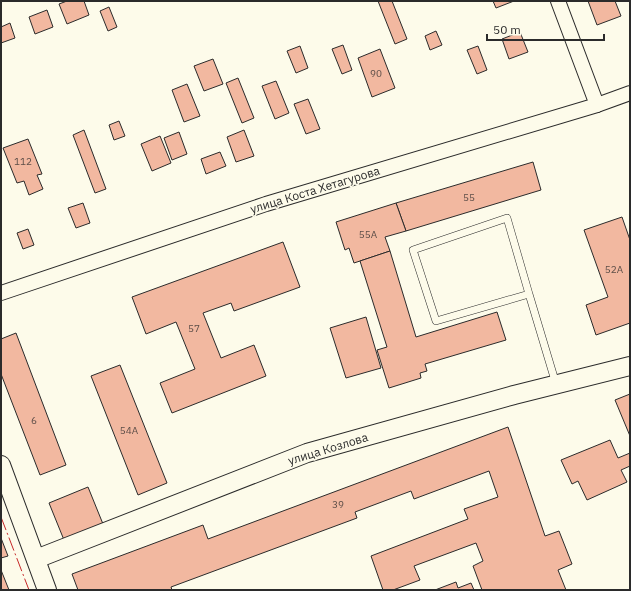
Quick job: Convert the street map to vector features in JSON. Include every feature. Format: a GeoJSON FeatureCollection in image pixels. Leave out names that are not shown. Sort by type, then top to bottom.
{"type":"FeatureCollection","features":[{"type":"Feature","properties":{"kind":"street"},"geometry":{"type":"LineString","coordinates":[[558,1],[597,105]]}},
{"type":"Feature","properties":{"kind":"street","name":"улица Коста Хетагурова"},"geometry":{"type":"LineString","coordinates":[[1,293],[266,204],[597,105],[630,93]]}},
{"type":"Feature","properties":{"kind":"street","name":"улица Козлова"},"geometry":{"type":"LineString","coordinates":[[36,559],[308,453],[514,395],[630,366]]}},
{"type":"Feature","properties":{"kind":"street"},"geometry":{"type":"LineString","coordinates":[[1,465],[47,590]]}},
{"type":"Feature","properties":{"kind":"lane"},"geometry":{"type":"LineString","coordinates":[[529,294],[436,321],[413,250],[508,218],[556,384]]}},
{"type":"Feature","properties":{"kind":"building"},"geometry":{"type":"Polygon","coordinates":[[[67,1],[84,1],[89,15],[67,24],[59,4],[67,1]]]}},
{"type":"Feature","properties":{"kind":"building"},"geometry":{"type":"Polygon","coordinates":[[[378,1],[392,1],[407,39],[395,44],[378,1]]]}},
{"type":"Feature","properties":{"kind":"building"},"geometry":{"type":"Polygon","coordinates":[[[493,1],[514,1],[496,8],[493,1]]]}},
{"type":"Feature","properties":{"kind":"building"},"geometry":{"type":"Polygon","coordinates":[[[588,1],[615,1],[621,16],[597,25],[588,1]]]}},
{"type":"Feature","properties":{"kind":"building"},"geometry":{"type":"Polygon","coordinates":[[[109,7],[117,27],[108,31],[100,11],[109,7]]]}},
{"type":"Feature","properties":{"kind":"building"},"geometry":{"type":"Polygon","coordinates":[[[47,10],[53,27],[35,34],[29,17],[47,10]]]}},
{"type":"Feature","properties":{"kind":"building"},"geometry":{"type":"Polygon","coordinates":[[[10,23],[15,38],[1,43],[1,27],[10,23]]]}},
{"type":"Feature","properties":{"kind":"building"},"geometry":{"type":"Polygon","coordinates":[[[436,31],[442,45],[430,50],[425,36],[436,31]]]}},
{"type":"Feature","properties":{"kind":"building"},"geometry":{"type":"Polygon","coordinates":[[[520,32],[528,52],[509,59],[502,39],[520,32]]]}},
{"type":"Feature","properties":{"kind":"building"},"geometry":{"type":"Polygon","coordinates":[[[343,45],[352,70],[342,74],[332,49],[343,45]]]}},
{"type":"Feature","properties":{"kind":"building"},"geometry":{"type":"Polygon","coordinates":[[[300,46],[308,68],[296,73],[287,51],[300,46]]]}},
{"type":"Feature","properties":{"kind":"building"},"geometry":{"type":"Polygon","coordinates":[[[478,46],[487,70],[477,74],[467,50],[478,46]]]}},
{"type":"Feature","properties":{"kind":"building"},"geometry":{"type":"Polygon","coordinates":[[[380,49],[395,88],[372,97],[358,58],[380,49]]]}},
{"type":"Feature","properties":{"kind":"building"},"geometry":{"type":"Polygon","coordinates":[[[213,59],[223,84],[204,91],[194,66],[213,59]]]}},
{"type":"Feature","properties":{"kind":"building"},"geometry":{"type":"Polygon","coordinates":[[[238,78],[254,118],[242,123],[226,83],[238,78]]]}},
{"type":"Feature","properties":{"kind":"building"},"geometry":{"type":"Polygon","coordinates":[[[276,81],[289,113],[275,119],[262,86],[276,81]]]}},
{"type":"Feature","properties":{"kind":"building"},"geometry":{"type":"Polygon","coordinates":[[[187,84],[200,116],[184,122],[172,90],[187,84]]]}},
{"type":"Feature","properties":{"kind":"building"},"geometry":{"type":"Polygon","coordinates":[[[308,99],[320,129],[306,134],[294,104],[308,99]]]}},
{"type":"Feature","properties":{"kind":"building"},"geometry":{"type":"Polygon","coordinates":[[[119,121],[125,136],[114,140],[109,125],[119,121]]]}},
{"type":"Feature","properties":{"kind":"building"},"geometry":{"type":"Polygon","coordinates":[[[84,130],[106,189],[95,193],[73,135],[84,130]]]}},
{"type":"Feature","properties":{"kind":"building"},"geometry":{"type":"Polygon","coordinates":[[[244,130],[254,156],[236,162],[227,137],[244,130]]]}},
{"type":"Feature","properties":{"kind":"building"},"geometry":{"type":"Polygon","coordinates":[[[179,132],[187,154],[172,160],[164,138],[179,132]]]}},
{"type":"Feature","properties":{"kind":"building"},"geometry":{"type":"Polygon","coordinates":[[[160,136],[171,163],[152,171],[141,144],[160,136]]]}},
{"type":"Feature","properties":{"kind":"building"},"geometry":{"type":"Polygon","coordinates":[[[28,139],[42,174],[37,175],[43,189],[29,195],[24,181],[17,183],[3,148],[28,139]]]}},
{"type":"Feature","properties":{"kind":"building"},"geometry":{"type":"Polygon","coordinates":[[[220,152],[226,166],[206,174],[201,159],[220,152]]]}},
{"type":"Feature","properties":{"kind":"building"},"geometry":{"type":"Polygon","coordinates":[[[533,162],[541,190],[406,231],[396,203],[533,162]]]}},
{"type":"Feature","properties":{"kind":"building"},"geometry":{"type":"Polygon","coordinates":[[[83,203],[90,223],[76,228],[68,208],[83,203]]]}},
{"type":"Feature","properties":{"kind":"building"},"geometry":{"type":"Polygon","coordinates":[[[396,203],[406,231],[385,237],[390,251],[354,263],[349,248],[345,250],[336,222],[396,203]]]}},
{"type":"Feature","properties":{"kind":"building"},"geometry":{"type":"Polygon","coordinates":[[[622,217],[630,240],[630,323],[596,335],[586,305],[608,297],[584,230],[622,217]]]}},
{"type":"Feature","properties":{"kind":"building"},"geometry":{"type":"Polygon","coordinates":[[[28,229],[34,245],[23,249],[17,233],[28,229]]]}},
{"type":"Feature","properties":{"kind":"building"},"geometry":{"type":"Polygon","coordinates":[[[283,242],[300,287],[234,311],[231,303],[203,313],[221,358],[254,345],[266,376],[172,413],[160,383],[195,369],[176,322],[146,334],[132,297],[283,242]]]}},
{"type":"Feature","properties":{"kind":"building"},"geometry":{"type":"Polygon","coordinates":[[[390,251],[416,337],[497,312],[506,340],[425,364],[427,371],[420,373],[421,378],[389,388],[377,350],[387,347],[360,261],[390,251]]]}},
{"type":"Feature","properties":{"kind":"building"},"geometry":{"type":"Polygon","coordinates":[[[366,317],[381,368],[346,378],[330,328],[366,317]]]}},
{"type":"Feature","properties":{"kind":"building"},"geometry":{"type":"Polygon","coordinates":[[[16,333],[66,465],[40,475],[1,374],[1,339],[16,333]]]}},
{"type":"Feature","properties":{"kind":"building"},"geometry":{"type":"Polygon","coordinates":[[[120,365],[167,483],[138,495],[91,376],[120,365]]]}},
{"type":"Feature","properties":{"kind":"building"},"geometry":{"type":"Polygon","coordinates":[[[630,394],[630,436],[615,400],[630,394]]]}},
{"type":"Feature","properties":{"kind":"building"},"geometry":{"type":"Polygon","coordinates":[[[508,427],[545,536],[559,531],[572,564],[558,570],[566,590],[482,590],[473,566],[483,561],[476,543],[414,566],[420,580],[393,590],[383,590],[371,556],[468,519],[464,509],[498,497],[489,471],[414,499],[411,491],[355,512],[357,518],[171,587],[172,590],[78,590],[72,574],[203,525],[208,539],[508,427]]]}},
{"type":"Feature","properties":{"kind":"building"},"geometry":{"type":"Polygon","coordinates":[[[610,440],[618,458],[630,453],[630,466],[621,470],[627,482],[587,500],[578,481],[572,484],[561,460],[610,440]]]}},
{"type":"Feature","properties":{"kind":"building"},"geometry":{"type":"Polygon","coordinates":[[[88,487],[103,524],[64,540],[49,503],[88,487]]]}},
{"type":"Feature","properties":{"kind":"building"},"geometry":{"type":"Polygon","coordinates":[[[1,538],[8,556],[1,558],[1,538]]]}},
{"type":"Feature","properties":{"kind":"building"},"geometry":{"type":"Polygon","coordinates":[[[1,570],[9,590],[1,590],[1,570]]]}},
{"type":"Feature","properties":{"kind":"building"},"geometry":{"type":"Polygon","coordinates":[[[456,582],[458,588],[471,583],[474,590],[435,590],[456,582]]]}},
{"type":"Feature","properties":{"kind":"power"},"geometry":{"type":"LineString","coordinates":[[1,517],[29,590]]}}]}
